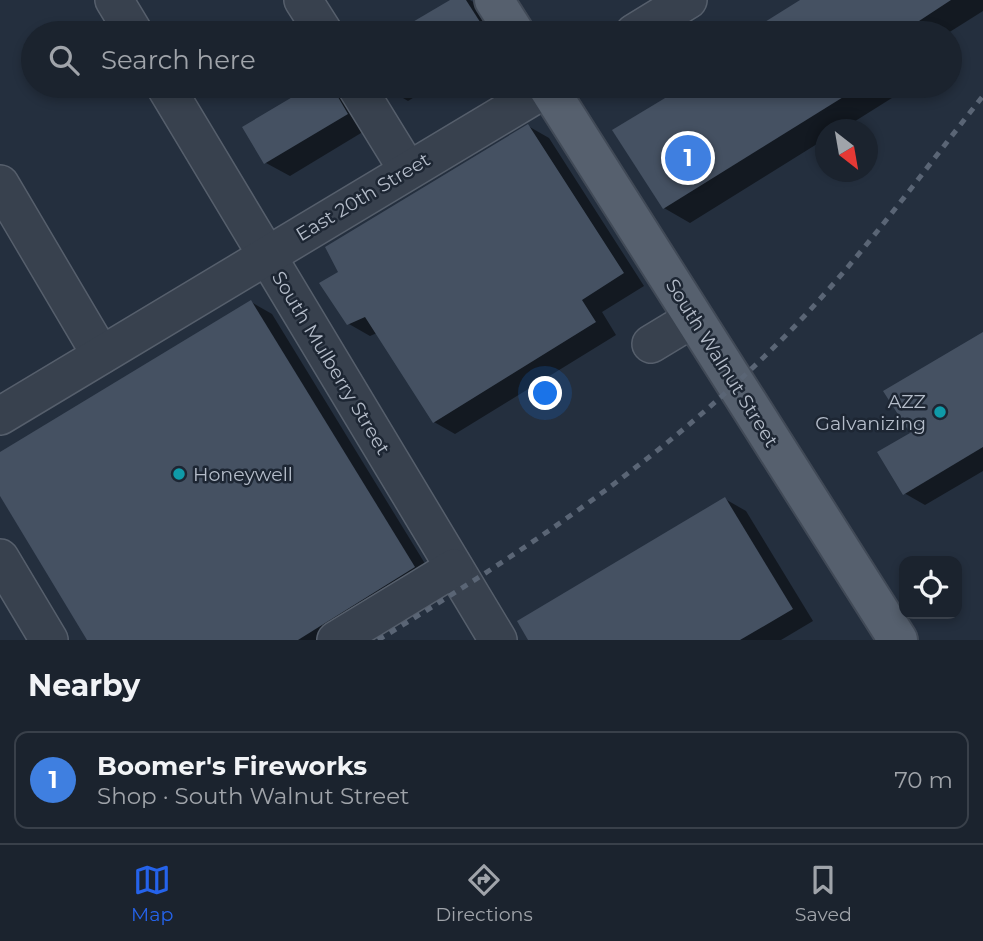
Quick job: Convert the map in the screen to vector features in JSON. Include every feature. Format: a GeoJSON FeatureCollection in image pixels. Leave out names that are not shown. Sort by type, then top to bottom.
{"type":"FeatureCollection","features":[{"type":"Feature","properties":{"kind":"main road"},"geometry":{"type":"LineString","coordinates":[[494,0],[507,21]]}},
{"type":"Feature","properties":{"kind":"main road","name":"South Walnut Street"},"geometry":{"type":"LineString","coordinates":[[556,98],[898,640]]}},
{"type":"Feature","properties":{"kind":"street"},"geometry":{"type":"LineString","coordinates":[[114,0],[127,21]]}},
{"type":"Feature","properties":{"kind":"street"},"geometry":{"type":"LineString","coordinates":[[303,0],[316,21]]}},
{"type":"Feature","properties":{"kind":"street"},"geometry":{"type":"LineString","coordinates":[[654,21],[688,0]]}},
{"type":"Feature","properties":{"kind":"street","name":"South Mulberry Street"},"geometry":{"type":"LineString","coordinates":[[172,98],[498,640]]}},
{"type":"Feature","properties":{"kind":"street"},"geometry":{"type":"LineString","coordinates":[[364,98],[408,169]]}},
{"type":"Feature","properties":{"kind":"street","name":"East 20th Street"},"geometry":{"type":"LineString","coordinates":[[0,416],[528,98]]}},
{"type":"Feature","properties":{"kind":"street"},"geometry":{"type":"LineString","coordinates":[[0,184],[101,355]]}},
{"type":"Feature","properties":{"kind":"street"},"geometry":{"type":"LineString","coordinates":[[651,344],[694,318]]}},
{"type":"Feature","properties":{"kind":"street"},"geometry":{"type":"LineString","coordinates":[[0,558],[49,640]]}},
{"type":"Feature","properties":{"kind":"street"},"geometry":{"type":"LineString","coordinates":[[335,640],[454,568]]}},
{"type":"Feature","properties":{"kind":"building"},"geometry":{"type":"Polygon","coordinates":[[[450,0],[466,0],[479,21],[414,21],[450,0]]]}},
{"type":"Feature","properties":{"kind":"building"},"geometry":{"type":"Polygon","coordinates":[[[800,0],[951,0],[919,21],[766,21],[800,0]]]}},
{"type":"Feature","properties":{"kind":"building"},"geometry":{"type":"Polygon","coordinates":[[[291,98],[339,98],[348,114],[264,164],[242,127],[291,98]]]}},
{"type":"Feature","properties":{"kind":"building"},"geometry":{"type":"Polygon","coordinates":[[[665,98],[842,98],[663,209],[612,130],[665,98]]]}},
{"type":"Feature","properties":{"kind":"building"},"geometry":{"type":"Polygon","coordinates":[[[528,124],[624,273],[582,300],[596,322],[433,423],[365,317],[347,325],[319,283],[338,272],[325,247],[528,124]]]}},
{"type":"Feature","properties":{"kind":"building","name":"Honeywell"},"geometry":{"type":"Polygon","coordinates":[[[251,300],[415,567],[298,640],[87,640],[0,496],[0,452],[251,300]]]}},
{"type":"Feature","properties":{"kind":"building","name":"AZZ Galvanizing"},"geometry":{"type":"Polygon","coordinates":[[[983,332],[983,447],[903,495],[877,452],[910,433],[883,391],[983,332]]]}},
{"type":"Feature","properties":{"kind":"building"},"geometry":{"type":"Polygon","coordinates":[[[725,497],[793,609],[740,640],[528,640],[517,621],[725,497]]]}},
{"type":"Feature","properties":{"kind":"railway"},"geometry":{"type":"LineString","coordinates":[[378,640],[481,576],[582,507],[631,471],[725,394],[826,292],[880,228],[983,96]]}},
{"type":"Feature","properties":{"kind":"place","name":"Boomer's Fireworks"},"geometry":{"type":"Point","coordinates":[688,158]}},
{"type":"Feature","properties":{"kind":"place","name":"AZZ Galvanizing"},"geometry":{"type":"Point","coordinates":[940,412]}},
{"type":"Feature","properties":{"kind":"place","name":"Honeywell"},"geometry":{"type":"Point","coordinates":[179,474]}}]}
